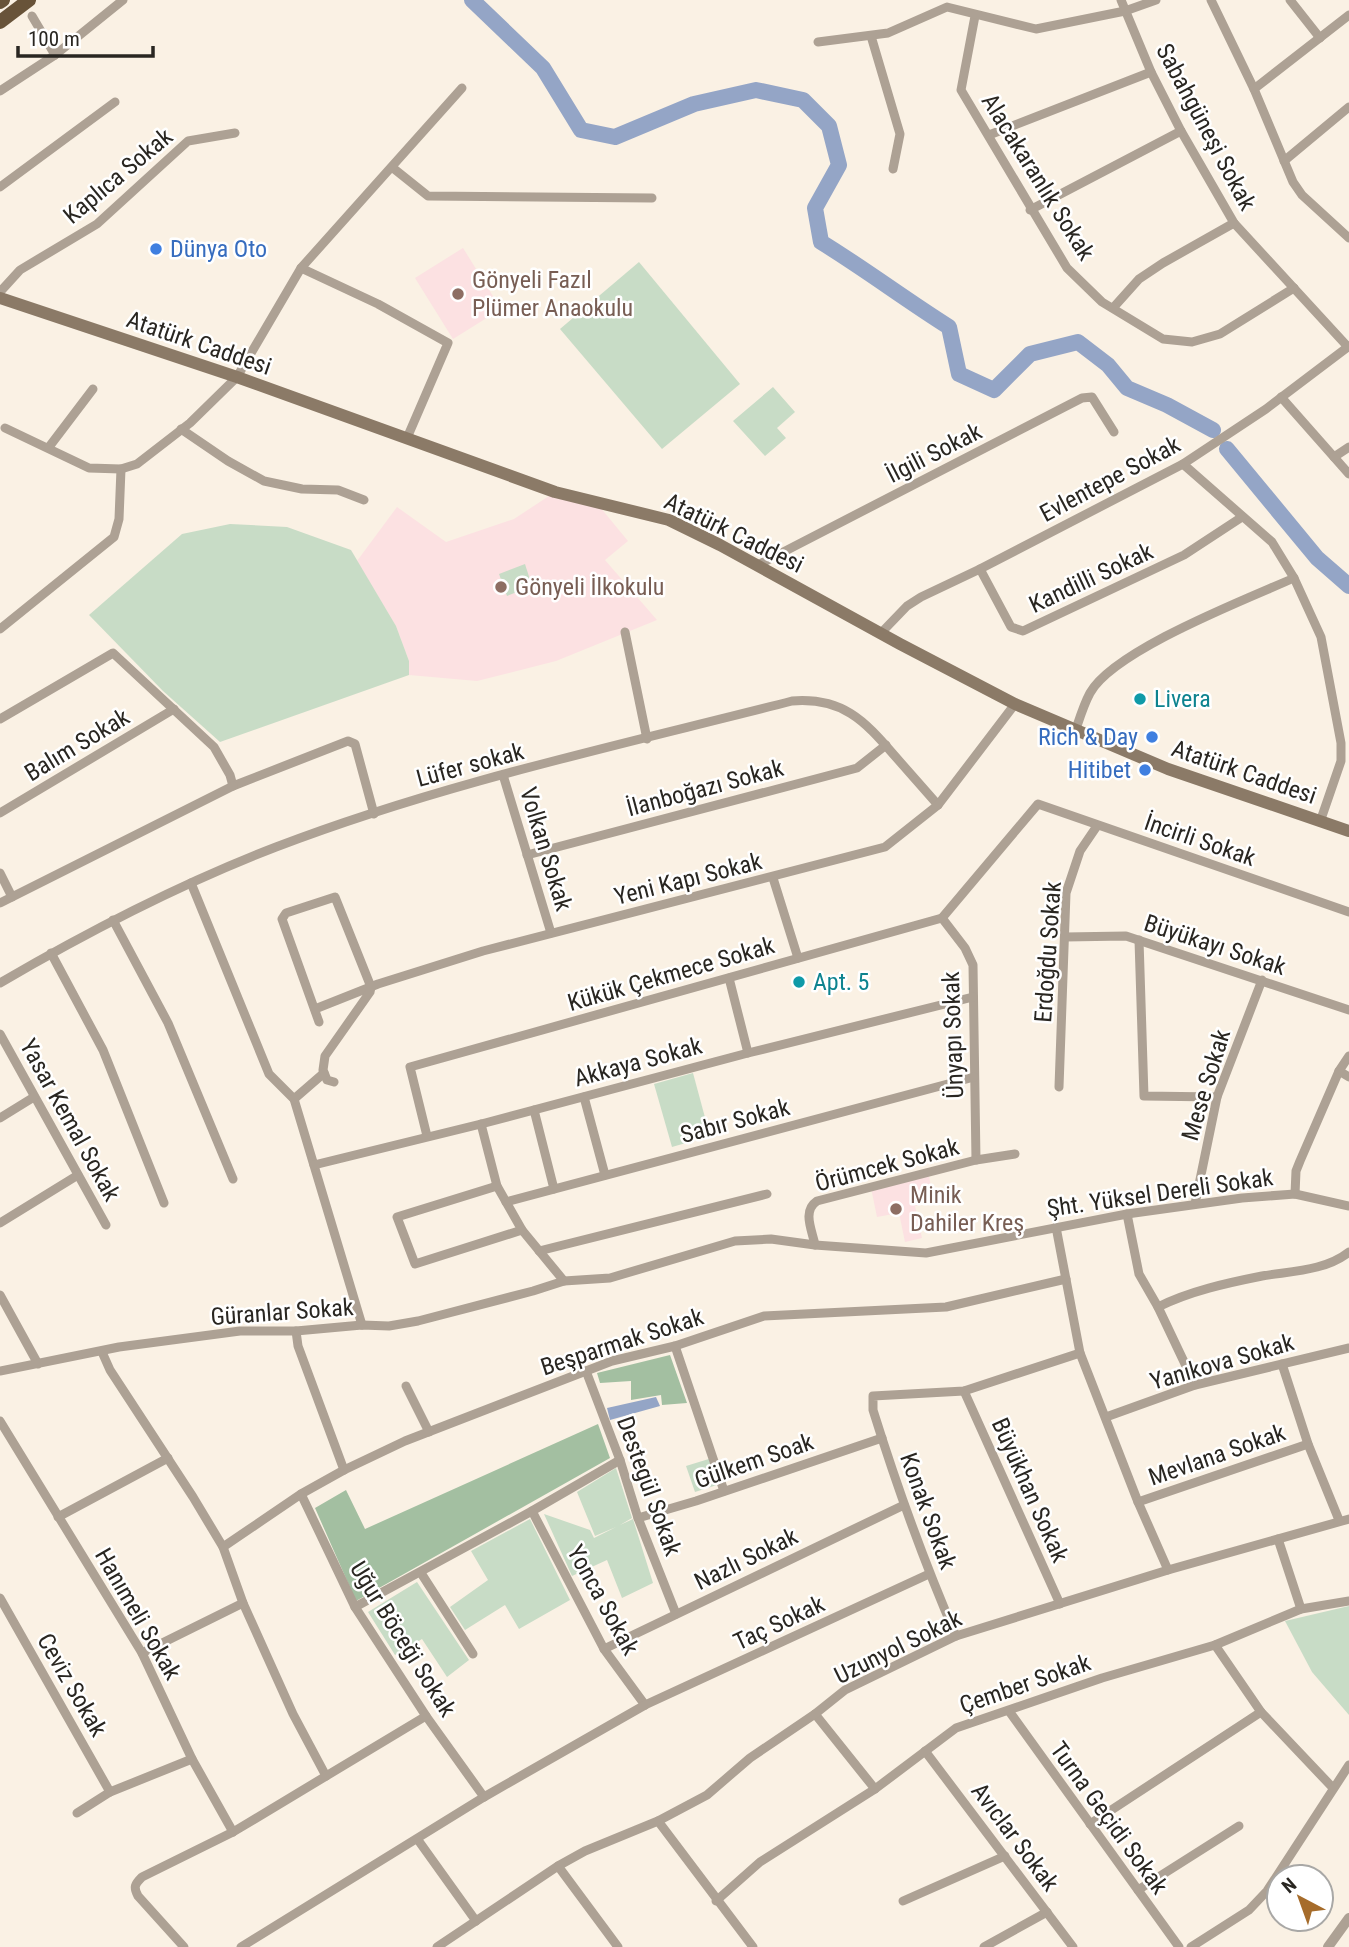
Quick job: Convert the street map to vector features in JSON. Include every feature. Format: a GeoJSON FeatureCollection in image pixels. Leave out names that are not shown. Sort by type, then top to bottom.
{"type":"FeatureCollection","features":[{"type":"Feature","properties":{"kind":"highway"},"geometry":{"type":"LineString","coordinates":[[0,22],[29,0]]}},
{"type":"Feature","properties":{"kind":"main road","name":"Atatürk Caddesi"},"geometry":{"type":"LineString","coordinates":[[0,298],[237,377],[555,492],[669,520],[1015,704],[1168,769],[1349,831]]}},
{"type":"Feature","properties":{"kind":"street"},"geometry":{"type":"LineString","coordinates":[[0,91],[55,55],[123,0]]}},
{"type":"Feature","properties":{"kind":"street","name":"Sabahgüneşi Sokak"},"geometry":{"type":"LineString","coordinates":[[1121,0],[1151,72],[1181,131],[1234,223],[1348,346]]}},
{"type":"Feature","properties":{"kind":"street"},"geometry":{"type":"LineString","coordinates":[[818,41],[888,33],[947,8],[1036,29],[1125,11],[1156,0]]}},
{"type":"Feature","properties":{"kind":"street"},"geometry":{"type":"LineString","coordinates":[[1211,0],[1301,195],[1349,239]]}},
{"type":"Feature","properties":{"kind":"street"},"geometry":{"type":"LineString","coordinates":[[1290,0],[1320,38]]}},
{"type":"Feature","properties":{"kind":"street"},"geometry":{"type":"LineString","coordinates":[[1254,89],[1349,15]]}},
{"type":"Feature","properties":{"kind":"street"},"geometry":{"type":"LineString","coordinates":[[32,16],[55,55]]}},
{"type":"Feature","properties":{"kind":"street","name":"Alacakaranlık Sokak"},"geometry":{"type":"LineString","coordinates":[[975,16],[961,90],[1030,210],[1067,268],[1102,302],[1163,338],[1192,342],[1220,334],[1294,288]]}},
{"type":"Feature","properties":{"kind":"street"},"geometry":{"type":"LineString","coordinates":[[871,36],[900,134],[893,169]]}},
{"type":"Feature","properties":{"kind":"street"},"geometry":{"type":"LineString","coordinates":[[989,135],[1151,72]]}},
{"type":"Feature","properties":{"kind":"street"},"geometry":{"type":"LineString","coordinates":[[5,428],[89,468],[121,469],[137,464],[181,429],[237,377],[301,268],[462,88]]}},
{"type":"Feature","properties":{"kind":"street"},"geometry":{"type":"LineString","coordinates":[[0,187],[114,102]]}},
{"type":"Feature","properties":{"kind":"street"},"geometry":{"type":"LineString","coordinates":[[1284,161],[1349,107]]}},
{"type":"Feature","properties":{"kind":"street"},"geometry":{"type":"LineString","coordinates":[[1030,210],[1181,131]]}},
{"type":"Feature","properties":{"kind":"street","name":"Kaplıca Sokak"},"geometry":{"type":"LineString","coordinates":[[0,292],[20,270],[97,224],[188,141],[235,133]]}},
{"type":"Feature","properties":{"kind":"street"},"geometry":{"type":"LineString","coordinates":[[393,167],[428,196],[652,198]]}},
{"type":"Feature","properties":{"kind":"street"},"geometry":{"type":"LineString","coordinates":[[1113,308],[1139,279],[1163,262],[1234,223]]}},
{"type":"Feature","properties":{"kind":"street"},"geometry":{"type":"LineString","coordinates":[[301,268],[389,309],[448,343],[407,438]]}},
{"type":"Feature","properties":{"kind":"street","name":"Evlentepe Sokak"},"geometry":{"type":"LineString","coordinates":[[881,633],[907,606],[1183,464],[1281,397],[1348,346]]}},
{"type":"Feature","properties":{"kind":"street"},"geometry":{"type":"LineString","coordinates":[[49,447],[93,389]]}},
{"type":"Feature","properties":{"kind":"street","name":"İlgili Sokak"},"geometry":{"type":"LineString","coordinates":[[758,565],[1082,398],[1092,397],[1114,432]]}},
{"type":"Feature","properties":{"kind":"street"},"geometry":{"type":"LineString","coordinates":[[1281,397],[1349,474]]}},
{"type":"Feature","properties":{"kind":"street"},"geometry":{"type":"LineString","coordinates":[[181,429],[228,461],[264,481],[302,489],[338,490],[364,500]]}},
{"type":"Feature","properties":{"kind":"street"},"geometry":{"type":"LineString","coordinates":[[1334,457],[1349,447]]}},
{"type":"Feature","properties":{"kind":"street"},"geometry":{"type":"LineString","coordinates":[[1183,464],[1272,542],[1294,578],[1321,637],[1345,761],[1321,822]]}},
{"type":"Feature","properties":{"kind":"street"},"geometry":{"type":"LineString","coordinates":[[0,629],[114,537],[119,519],[121,469]]}},
{"type":"Feature","properties":{"kind":"street","name":"Kandilli Sokak"},"geometry":{"type":"LineString","coordinates":[[980,569],[1011,627],[1023,631],[1184,555],[1242,517]]}},
{"type":"Feature","properties":{"kind":"street"},"geometry":{"type":"LineString","coordinates":[[1076,729],[1090,692],[1108,673],[1156,641],[1294,578]]}},
{"type":"Feature","properties":{"kind":"street"},"geometry":{"type":"LineString","coordinates":[[625,632],[647,738]]}},
{"type":"Feature","properties":{"kind":"street"},"geometry":{"type":"LineString","coordinates":[[0,719],[113,653],[214,747],[230,775],[233,786]]}},
{"type":"Feature","properties":{"kind":"street","name":"Lüfer sokak"},"geometry":{"type":"LineString","coordinates":[[0,983],[113,920],[277,847],[425,796],[792,701],[810,700],[837,706],[859,717],[938,805]]}},
{"type":"Feature","properties":{"kind":"street","name":"Yeni Kapı Sokak"},"geometry":{"type":"LineString","coordinates":[[315,1009],[371,987],[483,951],[886,847],[938,805],[1015,704]]}},
{"type":"Feature","properties":{"kind":"street","name":"Balım Sokak"},"geometry":{"type":"LineString","coordinates":[[0,813],[174,709]]}},
{"type":"Feature","properties":{"kind":"street"},"geometry":{"type":"LineString","coordinates":[[0,903],[233,786],[348,741],[355,744],[374,814]]}},
{"type":"Feature","properties":{"kind":"street","name":"İlanboğazı Sokak"},"geometry":{"type":"LineString","coordinates":[[527,855],[856,768],[886,745]]}},
{"type":"Feature","properties":{"kind":"street","name":"Volkan Sokak"},"geometry":{"type":"LineString","coordinates":[[503,775],[551,933]]}},
{"type":"Feature","properties":{"kind":"street","name":"İncirli Sokak"},"geometry":{"type":"LineString","coordinates":[[942,918],[1038,804],[1349,912]]}},
{"type":"Feature","properties":{"kind":"street","name":"Erdoğdu Sokak"},"geometry":{"type":"LineString","coordinates":[[1059,1087],[1066,893],[1080,851],[1097,826]]}},
{"type":"Feature","properties":{"kind":"street"},"geometry":{"type":"LineString","coordinates":[[0,873],[12,897]]}},
{"type":"Feature","properties":{"kind":"street"},"geometry":{"type":"LineString","coordinates":[[773,878],[799,958]]}},
{"type":"Feature","properties":{"kind":"street"},"geometry":{"type":"LineString","coordinates":[[191,883],[269,1074],[294,1100],[362,1325]]}},
{"type":"Feature","properties":{"kind":"street"},"geometry":{"type":"LineString","coordinates":[[318,1022],[282,919],[286,913],[335,897],[371,987],[325,1056],[322,1065],[324,1073],[327,1080],[334,1082]]}},
{"type":"Feature","properties":{"kind":"street","name":"Kükük Çekmece Sokak"},"geometry":{"type":"LineString","coordinates":[[427,1136],[410,1067],[942,918]]}},
{"type":"Feature","properties":{"kind":"street","name":"Ünyapı Sokak"},"geometry":{"type":"LineString","coordinates":[[942,918],[965,948],[973,965],[976,1160]]}},
{"type":"Feature","properties":{"kind":"street"},"geometry":{"type":"LineString","coordinates":[[113,920],[168,1023],[233,1179]]}},
{"type":"Feature","properties":{"kind":"street","name":"Büyükayı Sokak"},"geometry":{"type":"LineString","coordinates":[[1065,937],[1126,936],[1349,1010]]}},
{"type":"Feature","properties":{"kind":"street"},"geometry":{"type":"LineString","coordinates":[[1139,940],[1143,1096],[1217,1097]]}},
{"type":"Feature","properties":{"kind":"street"},"geometry":{"type":"LineString","coordinates":[[51,953],[103,1050],[164,1203]]}},
{"type":"Feature","properties":{"kind":"street"},"geometry":{"type":"LineString","coordinates":[[729,978],[748,1053]]}},
{"type":"Feature","properties":{"kind":"street","name":"Mese Sokak"},"geometry":{"type":"LineString","coordinates":[[1195,1204],[1217,1097],[1262,980]]}},
{"type":"Feature","properties":{"kind":"street","name":"Akkaya Sokak"},"geometry":{"type":"LineString","coordinates":[[314,1165],[972,997]]}},
{"type":"Feature","properties":{"kind":"street","name":"Yasar Kemal Sokak"},"geometry":{"type":"LineString","coordinates":[[0,1034],[106,1225]]}},
{"type":"Feature","properties":{"kind":"street"},"geometry":{"type":"LineString","coordinates":[[1295,1194],[1296,1171],[1339,1071],[1349,1056]]}},
{"type":"Feature","properties":{"kind":"street"},"geometry":{"type":"LineString","coordinates":[[1339,1071],[1349,1077]]}},
{"type":"Feature","properties":{"kind":"street"},"geometry":{"type":"LineString","coordinates":[[294,1100],[324,1073]]}},
{"type":"Feature","properties":{"kind":"street","name":"Sabır Sokak"},"geometry":{"type":"LineString","coordinates":[[506,1202],[974,1077]]}},
{"type":"Feature","properties":{"kind":"street"},"geometry":{"type":"LineString","coordinates":[[0,1118],[34,1097]]}},
{"type":"Feature","properties":{"kind":"street"},"geometry":{"type":"LineString","coordinates":[[584,1097],[605,1175]]}},
{"type":"Feature","properties":{"kind":"street"},"geometry":{"type":"LineString","coordinates":[[534,1110],[554,1189]]}},
{"type":"Feature","properties":{"kind":"street"},"geometry":{"type":"LineString","coordinates":[[481,1124],[497,1186],[522,1230],[564,1281]]}},
{"type":"Feature","properties":{"kind":"street","name":"Örümcek Sokak"},"geometry":{"type":"LineString","coordinates":[[815,1245],[808,1212],[817,1200],[976,1160],[1015,1154]]}},
{"type":"Feature","properties":{"kind":"street"},"geometry":{"type":"LineString","coordinates":[[0,1223],[78,1175]]}},
{"type":"Feature","properties":{"kind":"street"},"geometry":{"type":"LineString","coordinates":[[497,1186],[397,1217],[415,1264],[522,1230]]}},
{"type":"Feature","properties":{"kind":"street"},"geometry":{"type":"LineString","coordinates":[[539,1251],[767,1194]]}},
{"type":"Feature","properties":{"kind":"street","name":"Şht. Yüksel Dereli Sokak"},"geometry":{"type":"LineString","coordinates":[[564,1281],[610,1278],[735,1241],[771,1239],[926,1253],[1127,1214],[1195,1204],[1295,1194],[1349,1206]]}},
{"type":"Feature","properties":{"kind":"street"},"geometry":{"type":"LineString","coordinates":[[1127,1214],[1139,1274],[1195,1385]]}},
{"type":"Feature","properties":{"kind":"street"},"geometry":{"type":"LineString","coordinates":[[1056,1227],[1080,1353],[1138,1502],[1168,1570]]}},
{"type":"Feature","properties":{"kind":"street"},"geometry":{"type":"LineString","coordinates":[[1158,1307],[1181,1296],[1258,1277],[1319,1266],[1339,1259],[1349,1251]]}},
{"type":"Feature","properties":{"kind":"street","name":"Beşparmak Sokak"},"geometry":{"type":"LineString","coordinates":[[223,1548],[301,1494],[344,1470],[405,1441],[612,1361],[675,1346],[764,1316],[946,1307],[1066,1279]]}},
{"type":"Feature","properties":{"kind":"street","name":"Güranlar Sokak"},"geometry":{"type":"LineString","coordinates":[[0,1371],[119,1347],[240,1331],[389,1326],[418,1321],[564,1281]]}},
{"type":"Feature","properties":{"kind":"street"},"geometry":{"type":"LineString","coordinates":[[0,1295],[38,1364]]}},
{"type":"Feature","properties":{"kind":"street"},"geometry":{"type":"LineString","coordinates":[[296,1331],[298,1346],[344,1470]]}},
{"type":"Feature","properties":{"kind":"street"},"geometry":{"type":"LineString","coordinates":[[675,1346],[724,1491]]}},
{"type":"Feature","properties":{"kind":"street","name":"Yanıkova Sokak"},"geometry":{"type":"LineString","coordinates":[[1106,1418],[1195,1385],[1349,1348]]}},
{"type":"Feature","properties":{"kind":"street"},"geometry":{"type":"LineString","coordinates":[[102,1352],[110,1370],[223,1548],[243,1603],[293,1714],[326,1776]]}},
{"type":"Feature","properties":{"kind":"street"},"geometry":{"type":"LineString","coordinates":[[964,1391],[1080,1353]]}},
{"type":"Feature","properties":{"kind":"street"},"geometry":{"type":"LineString","coordinates":[[1282,1364],[1308,1444],[1344,1520]]}},
{"type":"Feature","properties":{"kind":"street","name":"Destegül Sokak"},"geometry":{"type":"LineString","coordinates":[[586,1371],[620,1460],[638,1518],[676,1614]]}},
{"type":"Feature","properties":{"kind":"street"},"geometry":{"type":"LineString","coordinates":[[406,1387],[429,1432]]}},
{"type":"Feature","properties":{"kind":"street","name":"Konak Sokak"},"geometry":{"type":"LineString","coordinates":[[956,1636],[929,1574],[904,1505],[873,1410],[873,1396],[964,1391]]}},
{"type":"Feature","properties":{"kind":"street","name":"Büyükhan Sokak"},"geometry":{"type":"LineString","coordinates":[[964,1391],[1060,1604]]}},
{"type":"Feature","properties":{"kind":"street","name":"Hanımeli Sokak"},"geometry":{"type":"LineString","coordinates":[[0,1421],[142,1653],[192,1759],[233,1832]]}},
{"type":"Feature","properties":{"kind":"street","name":"Gülkem Soak"},"geometry":{"type":"LineString","coordinates":[[638,1518],[882,1438]]}},
{"type":"Feature","properties":{"kind":"street","name":"Mevlana Sokak"},"geometry":{"type":"LineString","coordinates":[[1138,1502],[1308,1444]]}},
{"type":"Feature","properties":{"kind":"street"},"geometry":{"type":"LineString","coordinates":[[58,1517],[168,1458]]}},
{"type":"Feature","properties":{"kind":"street"},"geometry":{"type":"LineString","coordinates":[[355,1607],[421,1573],[620,1460]]}},
{"type":"Feature","properties":{"kind":"street","name":"Uğur Böceği Sokak"},"geometry":{"type":"LineString","coordinates":[[301,1494],[355,1607],[426,1716],[484,1797]]}},
{"type":"Feature","properties":{"kind":"street","name":"Nazlı Sokak"},"geometry":{"type":"LineString","coordinates":[[604,1649],[904,1505]]}},
{"type":"Feature","properties":{"kind":"street","name":"Yonca Sokak"},"geometry":{"type":"LineString","coordinates":[[532,1511],[604,1649],[645,1705]]}},
{"type":"Feature","properties":{"kind":"street","name":"Uzunyol Sokak"},"geometry":{"type":"LineString","coordinates":[[437,1947],[558,1866],[585,1851],[658,1821],[707,1795],[750,1758],[845,1690],[956,1636],[1168,1570],[1344,1520]]}},
{"type":"Feature","properties":{"kind":"street"},"geometry":{"type":"LineString","coordinates":[[1278,1539],[1301,1609]]}},
{"type":"Feature","properties":{"kind":"street"},"geometry":{"type":"LineString","coordinates":[[421,1573],[473,1654]]}},
{"type":"Feature","properties":{"kind":"street","name":"Taç Sokak"},"geometry":{"type":"LineString","coordinates":[[241,1947],[484,1797],[645,1705],[929,1574]]}},
{"type":"Feature","properties":{"kind":"street","name":"Ceviz Sokak"},"geometry":{"type":"LineString","coordinates":[[0,1598],[110,1792]]}},
{"type":"Feature","properties":{"kind":"street","name":"Çember Sokak"},"geometry":{"type":"LineString","coordinates":[[716,1900],[760,1862],[875,1789],[956,1728],[1102,1678],[1214,1645],[1301,1609],[1349,1601]]}},
{"type":"Feature","properties":{"kind":"street"},"geometry":{"type":"LineString","coordinates":[[142,1653],[243,1603]]}},
{"type":"Feature","properties":{"kind":"street"},"geometry":{"type":"LineString","coordinates":[[1214,1645],[1261,1712],[1333,1788]]}},
{"type":"Feature","properties":{"kind":"street","name":"Turna Geçidi Sokak"},"geometry":{"type":"LineString","coordinates":[[1009,1711],[1179,1947]]}},
{"type":"Feature","properties":{"kind":"street"},"geometry":{"type":"LineString","coordinates":[[1090,1824],[1261,1712]]}},
{"type":"Feature","properties":{"kind":"street"},"geometry":{"type":"LineString","coordinates":[[815,1714],[875,1789]]}},
{"type":"Feature","properties":{"kind":"street"},"geometry":{"type":"LineString","coordinates":[[184,1947],[138,1896],[134,1889],[135,1883],[233,1832],[426,1716]]}},
{"type":"Feature","properties":{"kind":"street","name":"Avıclar Sokak"},"geometry":{"type":"LineString","coordinates":[[925,1751],[1073,1947]]}},
{"type":"Feature","properties":{"kind":"street"},"geometry":{"type":"LineString","coordinates":[[77,1813],[110,1792],[192,1759]]}},
{"type":"Feature","properties":{"kind":"street"},"geometry":{"type":"LineString","coordinates":[[1191,1947],[1249,1910],[1267,1891],[1349,1765]]}},
{"type":"Feature","properties":{"kind":"street"},"geometry":{"type":"LineString","coordinates":[[658,1821],[752,1946]]}},
{"type":"Feature","properties":{"kind":"street"},"geometry":{"type":"LineString","coordinates":[[1138,1890],[1239,1826]]}},
{"type":"Feature","properties":{"kind":"street"},"geometry":{"type":"LineString","coordinates":[[418,1840],[476,1921]]}},
{"type":"Feature","properties":{"kind":"street"},"geometry":{"type":"LineString","coordinates":[[903,1901],[1005,1856]]}},
{"type":"Feature","properties":{"kind":"street"},"geometry":{"type":"LineString","coordinates":[[558,1866],[616,1946]]}},
{"type":"Feature","properties":{"kind":"street"},"geometry":{"type":"LineString","coordinates":[[984,1947],[1047,1912]]}},
{"type":"Feature","properties":{"kind":"street"},"geometry":{"type":"LineString","coordinates":[[1328,1947],[1349,1918]]}},
{"type":"Feature","properties":{"kind":"shaded area","name":"Gönyeli Fazıl Plümer Anaokulu"},"geometry":{"type":"Polygon","coordinates":[[[463,248],[501,309],[453,339],[415,278],[463,248]]]}},
{"type":"Feature","properties":{"kind":"shaded area","name":"Gönyeli İlkokulu"},"geometry":{"type":"Polygon","coordinates":[[[555,492],[595,501],[628,541],[605,560],[657,620],[556,661],[477,681],[409,675],[409,661],[396,626],[357,561],[397,507],[446,542],[514,519],[555,492]]]}},
{"type":"Feature","properties":{"kind":"shaded area","name":"Minik Dahiler Kreş"},"geometry":{"type":"Polygon","coordinates":[[[929,1176],[934,1202],[915,1206],[922,1238],[905,1242],[899,1213],[877,1217],[871,1188],[929,1176]]]}},
{"type":"Feature","properties":{"kind":"green space"},"geometry":{"type":"Polygon","coordinates":[[[639,262],[740,384],[662,449],[560,329],[639,262]]]}},
{"type":"Feature","properties":{"kind":"green space"},"geometry":{"type":"Polygon","coordinates":[[[773,387],[795,412],[777,428],[786,438],[765,456],[733,421],[773,387]]]}},
{"type":"Feature","properties":{"kind":"green space"},"geometry":{"type":"Polygon","coordinates":[[[230,524],[287,527],[351,550],[396,626],[409,661],[409,675],[220,742],[163,691],[89,615],[182,534],[230,524]]]}},
{"type":"Feature","properties":{"kind":"green space"},"geometry":{"type":"Polygon","coordinates":[[[525,564],[532,586],[507,596],[499,574],[525,564]]]}},
{"type":"Feature","properties":{"kind":"green space"},"geometry":{"type":"Polygon","coordinates":[[[693,1073],[710,1136],[672,1147],[654,1084],[693,1073]]]}},
{"type":"Feature","properties":{"kind":"green space"},"geometry":{"type":"Polygon","coordinates":[[[670,1355],[687,1403],[662,1405],[661,1395],[631,1400],[631,1381],[600,1383],[597,1373],[670,1355]]]}},
{"type":"Feature","properties":{"kind":"green space"},"geometry":{"type":"Polygon","coordinates":[[[598,1424],[610,1458],[356,1601],[315,1508],[346,1490],[365,1529],[598,1424]]]}},
{"type":"Feature","properties":{"kind":"green space"},"geometry":{"type":"Polygon","coordinates":[[[712,1458],[720,1484],[695,1492],[686,1466],[712,1458]]]}},
{"type":"Feature","properties":{"kind":"green space"},"geometry":{"type":"Polygon","coordinates":[[[616,1468],[632,1518],[620,1525],[633,1519],[653,1583],[622,1598],[607,1560],[572,1576],[544,1514],[590,1530],[594,1538],[616,1527],[595,1536],[577,1492],[616,1468]]]}},
{"type":"Feature","properties":{"kind":"green space"},"geometry":{"type":"Polygon","coordinates":[[[530,1519],[570,1600],[519,1629],[505,1605],[465,1630],[450,1607],[488,1580],[471,1551],[530,1519]]]}},
{"type":"Feature","properties":{"kind":"green space"},"geometry":{"type":"Polygon","coordinates":[[[417,1582],[469,1660],[447,1677],[422,1639],[395,1655],[368,1612],[417,1582]]]}},
{"type":"Feature","properties":{"kind":"green space"},"geometry":{"type":"Polygon","coordinates":[[[1349,1606],[1349,1715],[1312,1672],[1285,1621],[1349,1606]]]}},
{"type":"Feature","properties":{"kind":"water"},"geometry":{"type":"Polygon","coordinates":[[[656,1397],[660,1406],[610,1420],[607,1408],[656,1397]]]}},
{"type":"Feature","properties":{"kind":"waterway"},"geometry":{"type":"LineString","coordinates":[[472,0],[543,68],[581,130],[615,137],[694,104],[756,90],[803,100],[829,126],[839,165],[815,208],[821,242],[949,327],[959,374],[994,390],[1030,354],[1078,342],[1108,365],[1127,388],[1167,405],[1213,430]]}},
{"type":"Feature","properties":{"kind":"waterway"},"geometry":{"type":"LineString","coordinates":[[1227,449],[1317,558],[1349,586]]}},
{"type":"Feature","properties":{"kind":"place","name":"Dünya Oto"},"geometry":{"type":"Point","coordinates":[156,249]}},
{"type":"Feature","properties":{"kind":"place","name":"Gönyeli Fazıl Plümer Anaokulu"},"geometry":{"type":"Point","coordinates":[458,294]}},
{"type":"Feature","properties":{"kind":"place","name":"Gönyeli İlkokulu"},"geometry":{"type":"Point","coordinates":[501,587]}},
{"type":"Feature","properties":{"kind":"place","name":"Livera"},"geometry":{"type":"Point","coordinates":[1140,699]}},
{"type":"Feature","properties":{"kind":"place","name":"Rich & Day"},"geometry":{"type":"Point","coordinates":[1152,737]}},
{"type":"Feature","properties":{"kind":"place","name":"Hitibet"},"geometry":{"type":"Point","coordinates":[1145,770]}},
{"type":"Feature","properties":{"kind":"place","name":"Apt. 5"},"geometry":{"type":"Point","coordinates":[799,982]}},
{"type":"Feature","properties":{"kind":"place","name":"Minik Dahiler Kreş"},"geometry":{"type":"Point","coordinates":[896,1209]}}]}
